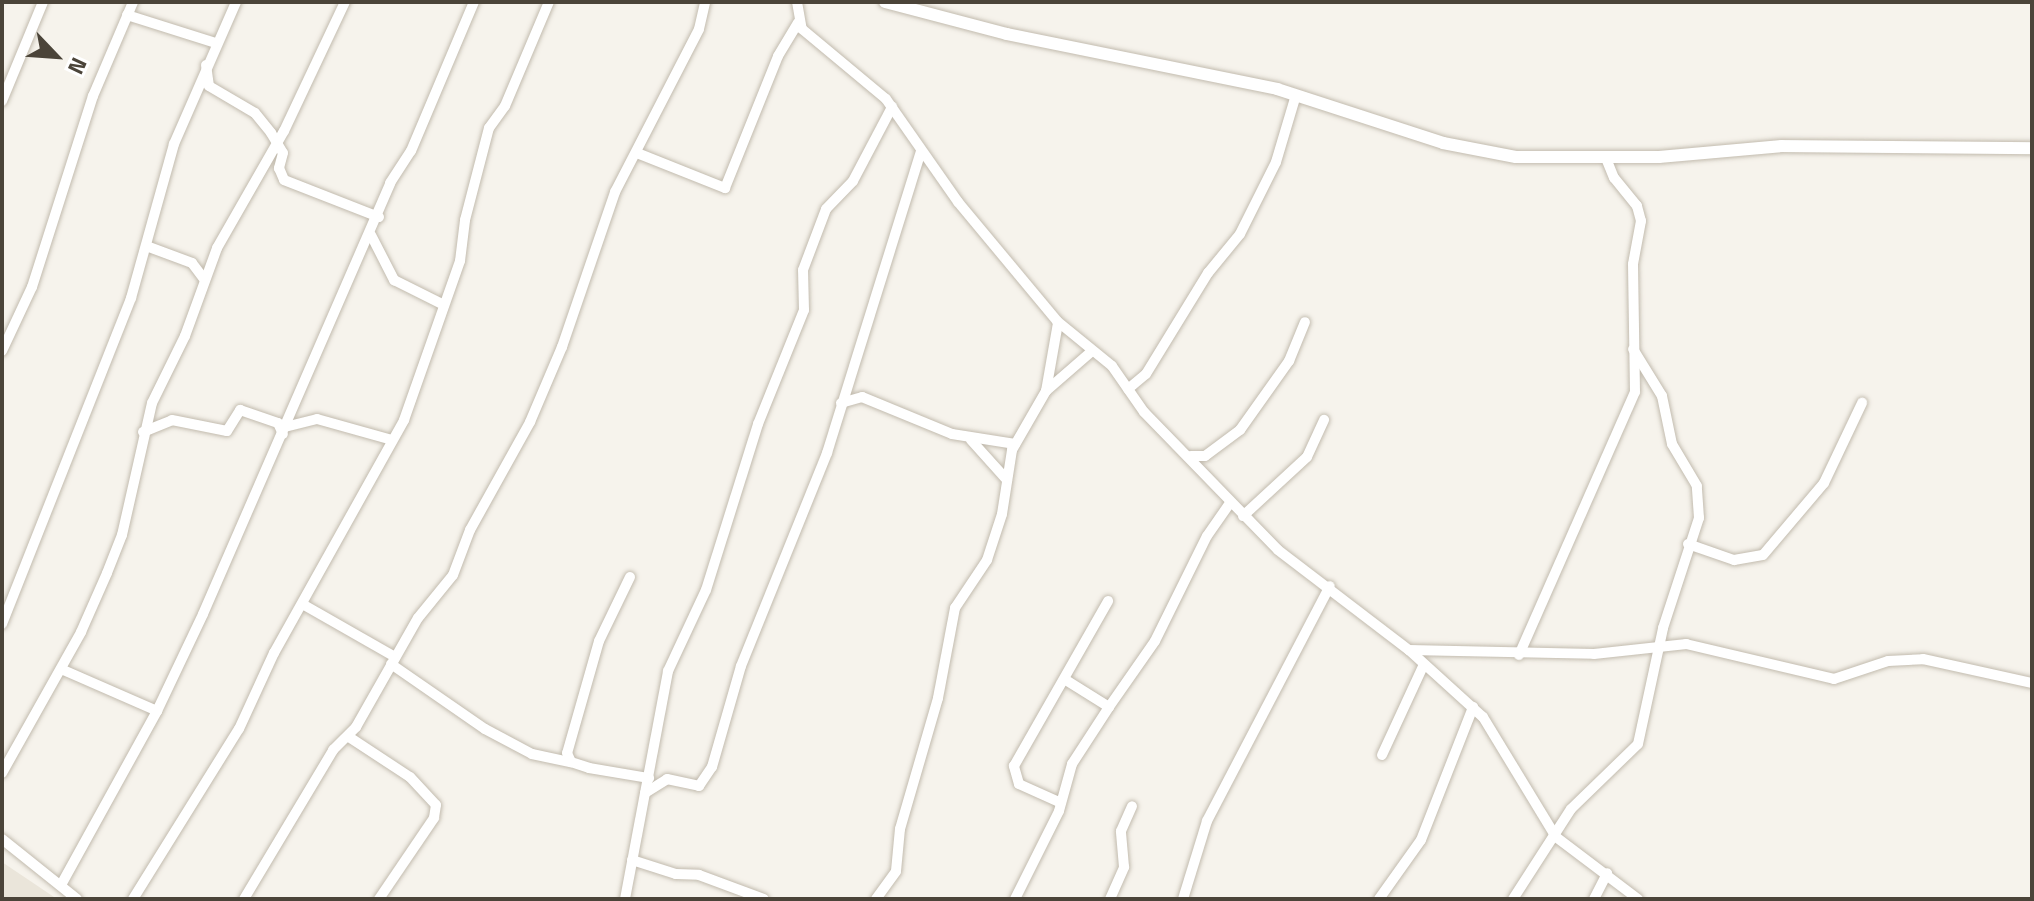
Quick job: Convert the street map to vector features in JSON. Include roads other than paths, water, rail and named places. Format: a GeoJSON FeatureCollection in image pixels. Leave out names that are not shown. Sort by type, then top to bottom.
{"type":"FeatureCollection","features":[{"type":"Feature","properties":{"kind":"street"},"geometry":{"type":"LineString","coordinates":[[2,351],[32,287],[93,96],[133,2]]}},
{"type":"Feature","properties":{"kind":"street"},"geometry":{"type":"LineString","coordinates":[[2,624],[149,247],[174,144],[207,62],[236,2]]}},
{"type":"Feature","properties":{"kind":"street"},"geometry":{"type":"LineString","coordinates":[[2,773],[61,669],[122,535],[143,432],[185,336],[213,256],[284,131],[345,2]]}},
{"type":"Feature","properties":{"kind":"street"},"geometry":{"type":"LineString","coordinates":[[61,885],[157,711],[379,217],[390,183],[411,151],[474,2]]}},
{"type":"Feature","properties":{"kind":"street"},"geometry":{"type":"LineString","coordinates":[[133,899],[239,729],[414,397],[460,261],[489,128],[505,106],[549,2]]}},
{"type":"Feature","properties":{"kind":"street"},"geometry":{"type":"LineString","coordinates":[[244,899],[294,824],[333,750],[349,737],[424,610],[445,590],[470,530],[530,422],[615,192],[701,25],[705,2]]}},
{"type":"Feature","properties":{"kind":"street"},"geometry":{"type":"LineString","coordinates":[[637,153],[725,188],[778,56],[798,23],[797,2]]}},
{"type":"Feature","properties":{"kind":"street"},"geometry":{"type":"LineString","coordinates":[[885,2],[993,31],[1296,95],[1443,143],[1516,157],[1606,158],[1782,146],[2032,148]]}},
{"type":"Feature","properties":{"kind":"street"},"geometry":{"type":"LineString","coordinates":[[2,101],[40,3]]}},
{"type":"Feature","properties":{"kind":"street"},"geometry":{"type":"LineString","coordinates":[[127,15],[216,43]]}},
{"type":"Feature","properties":{"kind":"street"},"geometry":{"type":"LineString","coordinates":[[798,23],[892,107],[921,152],[1058,323],[1092,351],[1128,389],[1144,412],[1201,467],[1230,503],[1278,550],[1330,586],[1473,707],[1503,743],[1552,833],[1638,899]]}},
{"type":"Feature","properties":{"kind":"street"},"geometry":{"type":"LineString","coordinates":[[196,39],[207,62],[209,86],[255,113],[283,153],[279,168],[287,182],[379,217]]}},
{"type":"Feature","properties":{"kind":"street"},"geometry":{"type":"LineString","coordinates":[[1128,389],[1146,374],[1208,273],[1240,234],[1276,162],[1296,95]]}},
{"type":"Feature","properties":{"kind":"street"},"geometry":{"type":"LineString","coordinates":[[625,899],[668,671],[706,590],[758,424],[804,310],[803,270],[826,209],[853,181],[892,107]]}},
{"type":"Feature","properties":{"kind":"street"},"geometry":{"type":"LineString","coordinates":[[271,133],[284,131]]}},
{"type":"Feature","properties":{"kind":"street"},"geometry":{"type":"LineString","coordinates":[[645,793],[667,779],[694,786],[708,775],[741,666],[827,453],[921,152]]}},
{"type":"Feature","properties":{"kind":"street"},"geometry":{"type":"LineString","coordinates":[[1519,655],[1632,401],[1633,264],[1641,221],[1637,206],[1614,178],[1606,158]]}},
{"type":"Feature","properties":{"kind":"street"},"geometry":{"type":"LineString","coordinates":[[371,235],[394,280],[444,305]]}},
{"type":"Feature","properties":{"kind":"street"},"geometry":{"type":"LineString","coordinates":[[149,247],[192,263],[204,279]]}},
{"type":"Feature","properties":{"kind":"street"},"geometry":{"type":"LineString","coordinates":[[192,263],[213,256]]}},
{"type":"Feature","properties":{"kind":"street"},"geometry":{"type":"LineString","coordinates":[[1191,456],[1205,456],[1231,440],[1289,361],[1305,322]]}},
{"type":"Feature","properties":{"kind":"street"},"geometry":{"type":"LineString","coordinates":[[1046,391],[1058,323]]}},
{"type":"Feature","properties":{"kind":"street"},"geometry":{"type":"LineString","coordinates":[[1513,899],[1552,833],[1584,794],[1638,744],[1662,649],[1663,628],[1699,518],[1697,486],[1672,444],[1662,396],[1633,349]]}},
{"type":"Feature","properties":{"kind":"street"},"geometry":{"type":"LineString","coordinates":[[876,899],[896,871],[900,829],[938,698],[955,608],[987,560],[1015,444],[1046,391],[1092,351]]}},
{"type":"Feature","properties":{"kind":"street"},"geometry":{"type":"LineString","coordinates":[[841,403],[862,397],[969,438],[1015,444]]}},
{"type":"Feature","properties":{"kind":"street"},"geometry":{"type":"LineString","coordinates":[[1688,544],[1734,560],[1763,555],[1824,483],[1862,403]]}},
{"type":"Feature","properties":{"kind":"street"},"geometry":{"type":"LineString","coordinates":[[143,432],[172,420],[227,431],[240,410],[284,426],[297,421],[328,421],[392,440]]}},
{"type":"Feature","properties":{"kind":"street"},"geometry":{"type":"LineString","coordinates":[[1243,516],[1307,457],[1324,420]]}},
{"type":"Feature","properties":{"kind":"street"},"geometry":{"type":"LineString","coordinates":[[969,438],[1007,480]]}},
{"type":"Feature","properties":{"kind":"street"},"geometry":{"type":"LineString","coordinates":[[1201,467],[1205,456]]}},
{"type":"Feature","properties":{"kind":"street"},"geometry":{"type":"LineString","coordinates":[[1015,899],[1057,816],[1072,764],[1155,641],[1207,536],[1230,503]]}},
{"type":"Feature","properties":{"kind":"street"},"geometry":{"type":"LineString","coordinates":[[565,758],[599,641],[630,577]]}},
{"type":"Feature","properties":{"kind":"street"},"geometry":{"type":"LineString","coordinates":[[1183,899],[1207,821],[1330,586]]}},
{"type":"Feature","properties":{"kind":"street"},"geometry":{"type":"LineString","coordinates":[[1059,802],[1023,787],[1014,771],[1108,601]]}},
{"type":"Feature","properties":{"kind":"street"},"geometry":{"type":"LineString","coordinates":[[304,605],[393,660],[467,719],[532,754],[565,758],[649,778]]}},
{"type":"Feature","properties":{"kind":"street"},"geometry":{"type":"LineString","coordinates":[[1409,650],[1471,647],[1519,655],[1662,649],[1686,644],[1834,679],[1888,661],[1923,659],[2032,683]]}},
{"type":"Feature","properties":{"kind":"street"},"geometry":{"type":"LineString","coordinates":[[1382,755],[1424,664]]}},
{"type":"Feature","properties":{"kind":"street"},"geometry":{"type":"LineString","coordinates":[[61,669],[157,711]]}},
{"type":"Feature","properties":{"kind":"street"},"geometry":{"type":"LineString","coordinates":[[1066,680],[1109,707]]}},
{"type":"Feature","properties":{"kind":"street"},"geometry":{"type":"LineString","coordinates":[[1379,899],[1421,840],[1473,707]]}},
{"type":"Feature","properties":{"kind":"street"},"geometry":{"type":"LineString","coordinates":[[349,737],[410,777],[436,805],[434,818],[379,899]]}},
{"type":"Feature","properties":{"kind":"street"},"geometry":{"type":"LineString","coordinates":[[1110,899],[1124,867],[1121,831],[1132,806]]}},
{"type":"Feature","properties":{"kind":"street"},"geometry":{"type":"LineString","coordinates":[[2,839],[77,899]]}},
{"type":"Feature","properties":{"kind":"street"},"geometry":{"type":"LineString","coordinates":[[632,860],[676,874],[699,875],[764,899]]}},
{"type":"Feature","properties":{"kind":"street"},"geometry":{"type":"LineString","coordinates":[[1594,899],[1607,873]]}}]}
